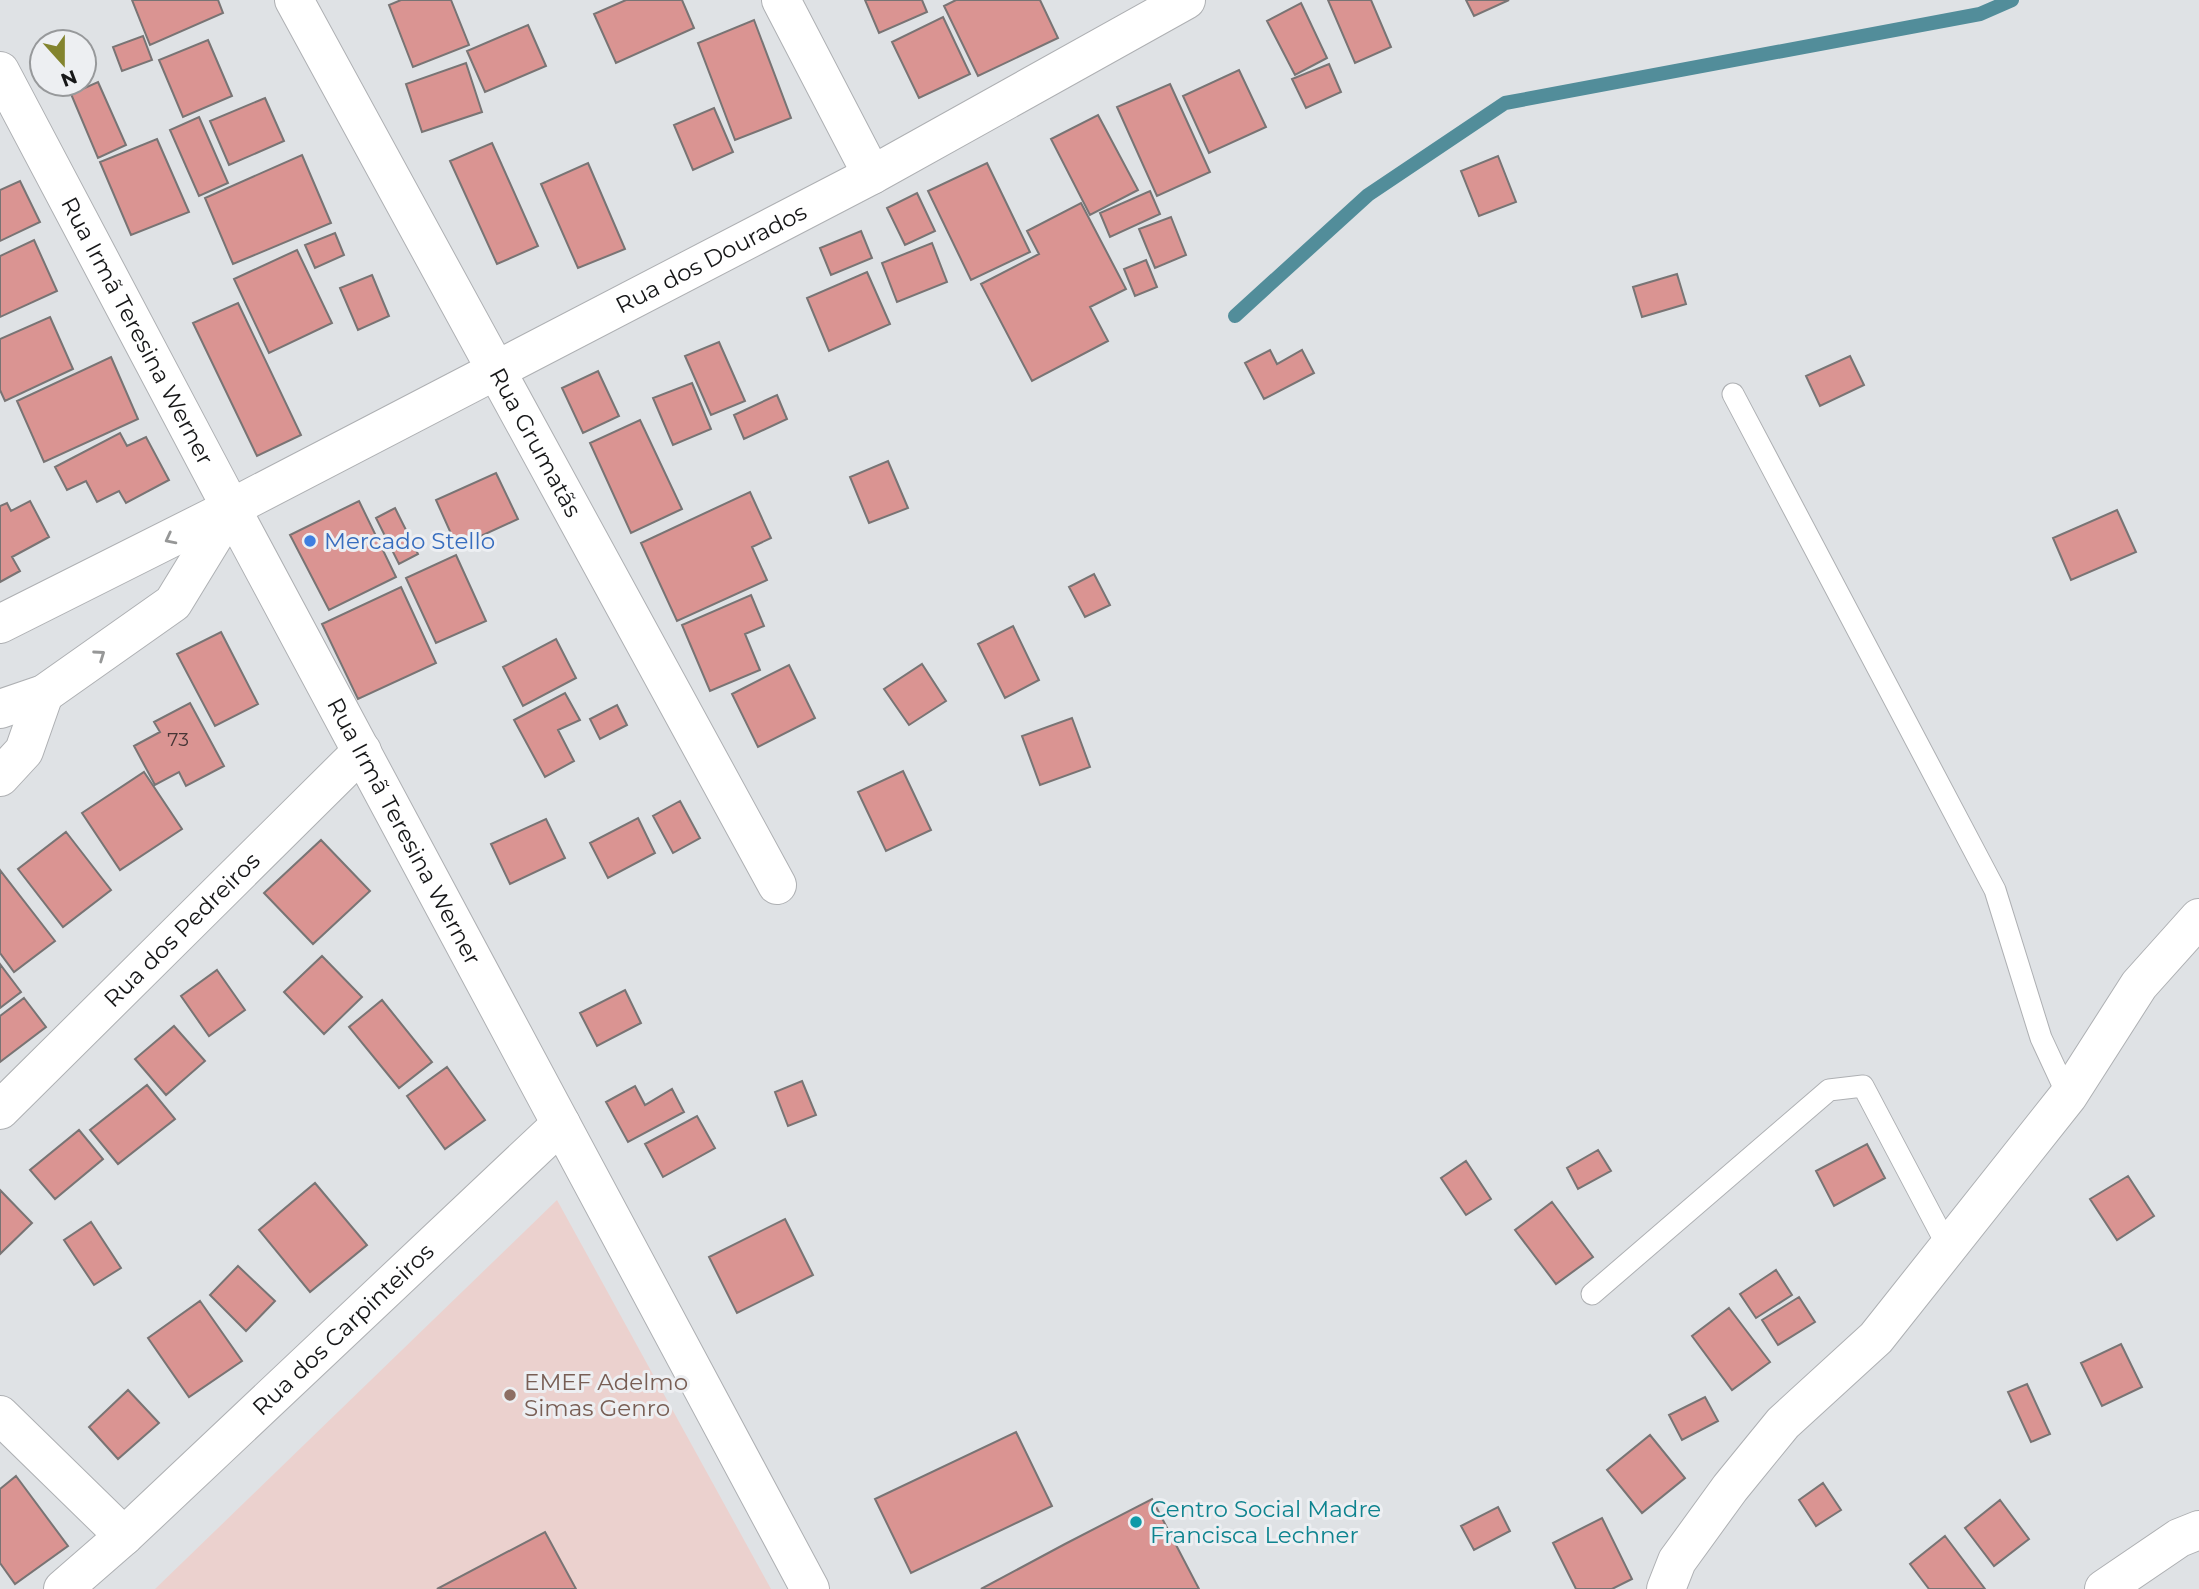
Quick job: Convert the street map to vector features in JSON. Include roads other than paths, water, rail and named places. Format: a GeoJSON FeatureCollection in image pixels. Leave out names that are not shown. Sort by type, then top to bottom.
{"type":"FeatureCollection","features":[{"type":"Feature","properties":{"kind":"street","name":"Rua Grumatãs"},"geometry":{"type":"LineString","coordinates":[[294,0],[777,885]]}},
{"type":"Feature","properties":{"kind":"street"},"geometry":{"type":"LineString","coordinates":[[781,0],[872,174]]}},
{"type":"Feature","properties":{"kind":"street","name":"Rua dos Dourados"},"geometry":{"type":"LineString","coordinates":[[0,624],[231,508],[872,174],[1186,0]]}},
{"type":"Feature","properties":{"kind":"street","name":"Rua Irmã Teresina Werner"},"geometry":{"type":"LineString","coordinates":[[0,71],[810,1589]]}},
{"type":"Feature","properties":{"kind":"street"},"geometry":{"type":"LineString","coordinates":[[0,709],[44,694],[173,603],[231,508]]}},
{"type":"Feature","properties":{"kind":"street"},"geometry":{"type":"LineString","coordinates":[[0,777],[24,751],[44,694]]}},
{"type":"Feature","properties":{"kind":"street","name":"Rua dos Pedreiros"},"geometry":{"type":"LineString","coordinates":[[0,1110],[362,751]]}},
{"type":"Feature","properties":{"kind":"street"},"geometry":{"type":"LineString","coordinates":[[1666,1589],[1677,1561],[1730,1488],[1783,1423],[1876,1338],[2068,1096],[2139,985],[2199,918]]}},
{"type":"Feature","properties":{"kind":"street","name":"Rua dos Carpinteiros"},"geometry":{"type":"LineString","coordinates":[[63,1589],[124,1536],[561,1124]]}},
{"type":"Feature","properties":{"kind":"street"},"geometry":{"type":"LineString","coordinates":[[0,1415],[124,1536]]}},
{"type":"Feature","properties":{"kind":"street"},"geometry":{"type":"LineString","coordinates":[[2104,1589],[2179,1538],[2199,1530]]}},
{"type":"Feature","properties":{"kind":"lane"},"geometry":{"type":"LineString","coordinates":[[1733,394],[1995,890],[2040,1038],[2068,1096]]}},
{"type":"Feature","properties":{"kind":"lane"},"geometry":{"type":"LineString","coordinates":[[1592,1294],[1829,1090],[1863,1086],[1948,1247]]}},
{"type":"Feature","properties":{"kind":"waterway"},"geometry":{"type":"LineString","coordinates":[[1235,316],[1368,195],[1505,103],[1980,14],[2012,0]]}},
{"type":"Feature","properties":{"kind":"place","name":"Mercado Stello"},"geometry":{"type":"Point","coordinates":[310,541]}},
{"type":"Feature","properties":{"kind":"place","name":"EMEF Adelmo Simas Genro"},"geometry":{"type":"Point","coordinates":[510,1395]}},
{"type":"Feature","properties":{"kind":"place","name":"Centro Social Madre Francisca Lechner"},"geometry":{"type":"Point","coordinates":[1136,1522]}}]}
